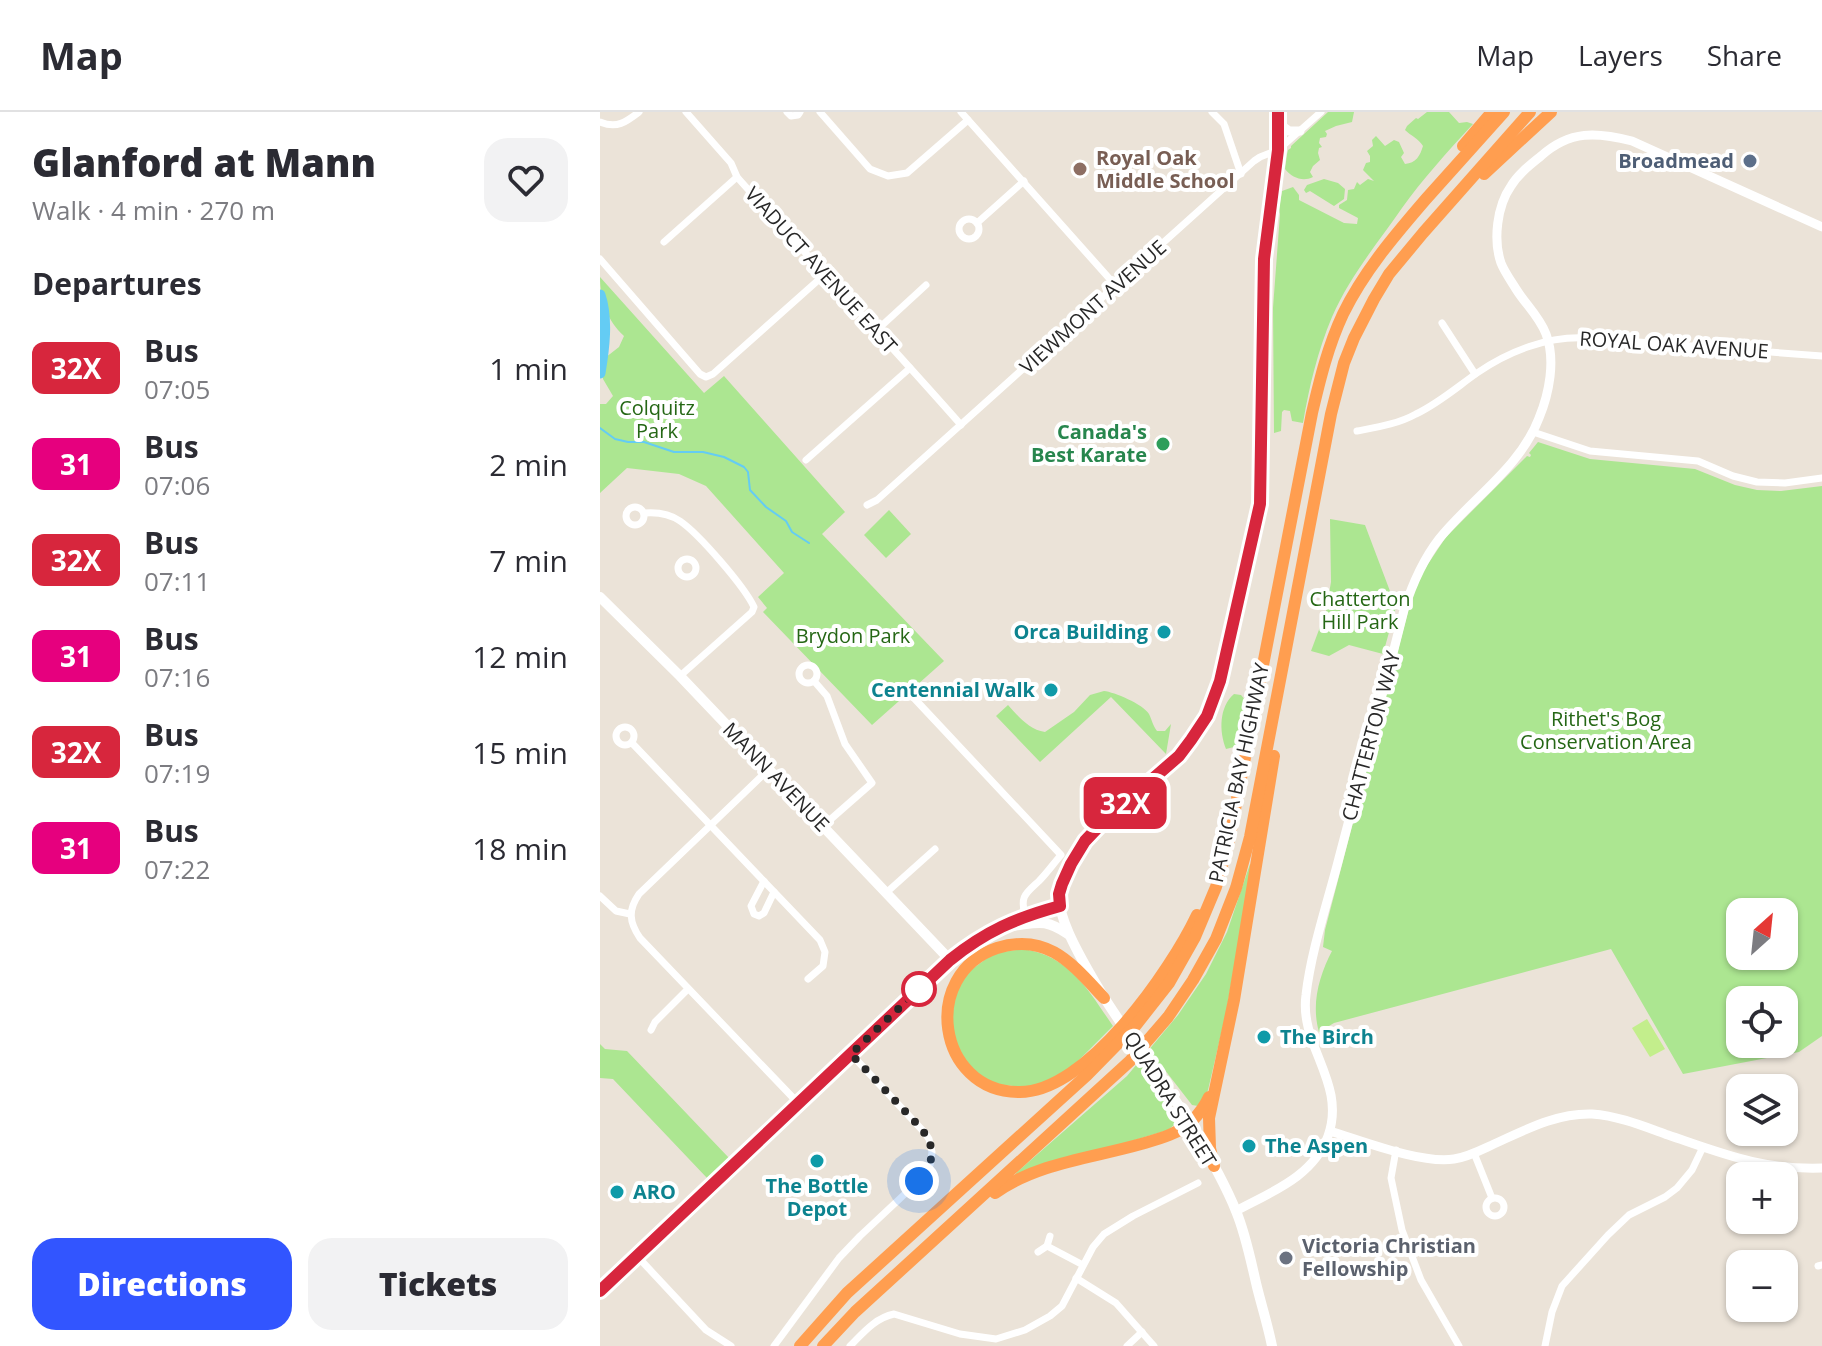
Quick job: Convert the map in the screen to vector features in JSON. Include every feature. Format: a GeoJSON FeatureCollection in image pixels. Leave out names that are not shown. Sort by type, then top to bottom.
{"type":"FeatureCollection","features":[{"type":"Feature","properties":{"kind":"highway"},"geometry":{"type":"LineString","coordinates":[[1335,334],[1337,317],[1347,296],[1375,252],[1492,112]]}},
{"type":"Feature","properties":{"kind":"highway","name":"PATRICIA BAY HIGHWAY"},"geometry":{"type":"LineString","coordinates":[[800,1346],[847,1293],[1087,1075],[1143,1017],[1176,971],[1205,915],[1236,811],[1312,413],[1335,334],[1353,296],[1375,262],[1504,112]]}},
{"type":"Feature","properties":{"kind":"highway","name":"PATRICIA BAY HIGHWAY"},"geometry":{"type":"LineString","coordinates":[[823,1346],[855,1312],[1130,1061],[1168,1017],[1193,980],[1226,916],[1243,865],[1331,414],[1344,363],[1374,299],[1406,253],[1530,112]]}},
{"type":"Feature","properties":{"kind":"highway"},"geometry":{"type":"LineString","coordinates":[[1406,253],[1551,112]]}},
{"type":"Feature","properties":{"kind":"highway"},"geometry":{"type":"LineString","coordinates":[[1214,1166],[1209,1118],[1234,1000],[1304,579],[1303,562]]}},
{"type":"Feature","properties":{"kind":"highway"},"geometry":{"type":"LineString","coordinates":[[1107,1002],[1060,955],[1031,945],[1004,946],[980,956],[954,986],[946,1013],[948,1035],[956,1056],[970,1073],[1003,1090],[1016,1093],[1042,1089],[1076,1070],[1134,1012],[1184,940],[1218,864],[1227,830],[1236,811]]}},
{"type":"Feature","properties":{"kind":"highway"},"geometry":{"type":"LineString","coordinates":[[855,1312],[897,1280],[1005,1186],[1049,1168],[1162,1138],[1190,1123],[1208,1100],[1220,1065]]}},
{"type":"Feature","properties":{"kind":"main road"},"geometry":{"type":"LineString","coordinates":[[600,1291],[950,960],[980,937],[1001,926],[1060,906],[1062,884],[1085,841],[1179,756],[1207,716],[1220,681],[1260,504],[1264,259],[1278,150],[1278,117]]}},
{"type":"Feature","properties":{"kind":"main road","name":"MANN AVENUE"},"geometry":{"type":"LineString","coordinates":[[600,597],[680,676],[950,960]]}},
{"type":"Feature","properties":{"kind":"main road","name":"QUADRA STREET"},"geometry":{"type":"LineString","coordinates":[[1060,906],[1078,953],[1107,1002],[1190,1123],[1236,1211],[1272,1346]]}},
{"type":"Feature","properties":{"kind":"main road"},"geometry":{"type":"LineString","coordinates":[[1001,926],[1048,922],[1070,935]]}},
{"type":"Feature","properties":{"kind":"street"},"geometry":{"type":"LineString","coordinates":[[600,122],[622,125],[639,112]]}},
{"type":"Feature","properties":{"kind":"street","name":"VIADUCT AVENUE EAST"},"geometry":{"type":"LineString","coordinates":[[686,112],[731,163],[737,177],[961,425]]}},
{"type":"Feature","properties":{"kind":"street"},"geometry":{"type":"LineString","coordinates":[[787,112],[791,116],[800,112]]}},
{"type":"Feature","properties":{"kind":"street"},"geometry":{"type":"LineString","coordinates":[[820,112],[870,169],[888,176],[907,173],[968,120]]}},
{"type":"Feature","properties":{"kind":"street"},"geometry":{"type":"LineString","coordinates":[[961,112],[1116,286]]}},
{"type":"Feature","properties":{"kind":"street"},"geometry":{"type":"LineString","coordinates":[[1212,112],[1224,124],[1241,174]]}},
{"type":"Feature","properties":{"kind":"street","name":"VIEWMONT AVENUE"},"geometry":{"type":"LineString","coordinates":[[867,505],[877,500],[1260,157],[1278,150],[1321,112]]}},
{"type":"Feature","properties":{"kind":"street"},"geometry":{"type":"LineString","coordinates":[[1278,117],[1289,131],[1300,131]]}},
{"type":"Feature","properties":{"kind":"street","name":"CHATTERTON WAY"},"geometry":{"type":"LineString","coordinates":[[1236,1211],[1306,1170],[1322,1150],[1330,1131],[1332,1094],[1307,1022],[1305,999],[1404,610],[1417,574],[1436,542],[1507,467],[1533,432],[1546,397],[1548,341],[1534,311],[1501,263],[1498,246],[1501,209],[1511,186],[1549,148],[1588,134],[1608,135],[1632,141],[1822,227]]}},
{"type":"Feature","properties":{"kind":"street"},"geometry":{"type":"LineString","coordinates":[[664,242],[737,177]]}},
{"type":"Feature","properties":{"kind":"street"},"geometry":{"type":"LineString","coordinates":[[977,223],[1024,181]]}},
{"type":"Feature","properties":{"kind":"street"},"geometry":{"type":"LineString","coordinates":[[600,259],[700,374],[706,377],[824,275]]}},
{"type":"Feature","properties":{"kind":"street"},"geometry":{"type":"LineString","coordinates":[[877,330],[926,285]]}},
{"type":"Feature","properties":{"kind":"street"},"geometry":{"type":"LineString","coordinates":[[1442,323],[1475,374]]}},
{"type":"Feature","properties":{"kind":"street","name":"ROYAL OAK AVENUE"},"geometry":{"type":"LineString","coordinates":[[1357,431],[1387,426],[1414,416],[1498,360],[1548,341],[1579,337],[1822,356]]}},
{"type":"Feature","properties":{"kind":"street"},"geometry":{"type":"LineString","coordinates":[[806,460],[910,368]]}},
{"type":"Feature","properties":{"kind":"street"},"geometry":{"type":"LineString","coordinates":[[1533,432],[1590,451],[1698,461],[1744,480],[1785,483],[1822,478]]}},
{"type":"Feature","properties":{"kind":"street"},"geometry":{"type":"LineString","coordinates":[[644,513],[664,514],[680,521],[709,548],[754,607],[680,676]]}},
{"type":"Feature","properties":{"kind":"street"},"geometry":{"type":"LineString","coordinates":[[694,561],[709,548]]}},
{"type":"Feature","properties":{"kind":"street"},"geometry":{"type":"LineString","coordinates":[[814,681],[827,696],[845,744],[872,783],[823,826]]}},
{"type":"Feature","properties":{"kind":"street"},"geometry":{"type":"LineString","coordinates":[[912,696],[1061,855],[1028,890],[1022,904],[1025,916]]}},
{"type":"Feature","properties":{"kind":"street"},"geometry":{"type":"LineString","coordinates":[[632,743],[824,945],[823,966],[808,979]]}},
{"type":"Feature","properties":{"kind":"street"},"geometry":{"type":"LineString","coordinates":[[769,769],[639,894],[630,914],[640,938],[799,1104]]}},
{"type":"Feature","properties":{"kind":"street"},"geometry":{"type":"LineString","coordinates":[[887,892],[935,849]]}},
{"type":"Feature","properties":{"kind":"street"},"geometry":{"type":"LineString","coordinates":[[764,881],[751,906],[754,914],[759,916],[764,913],[774,892]]}},
{"type":"Feature","properties":{"kind":"street"},"geometry":{"type":"LineString","coordinates":[[600,896],[616,911],[630,914]]}},
{"type":"Feature","properties":{"kind":"street"},"geometry":{"type":"LineString","coordinates":[[651,1030],[688,989]]}},
{"type":"Feature","properties":{"kind":"street"},"geometry":{"type":"LineString","coordinates":[[774,1346],[839,1258],[919,1181],[930,1165],[931,1146],[925,1133],[851,1054]]}},
{"type":"Feature","properties":{"kind":"street"},"geometry":{"type":"LineString","coordinates":[[1330,1131],[1435,1160],[1453,1159],[1539,1124],[1584,1114],[1617,1117],[1744,1161],[1771,1167],[1822,1168]]}},
{"type":"Feature","properties":{"kind":"street"},"geometry":{"type":"LineString","coordinates":[[1545,1346],[1552,1312],[1562,1286],[1629,1215],[1677,1188],[1692,1170],[1703,1147]]}},
{"type":"Feature","properties":{"kind":"street"},"geometry":{"type":"LineString","coordinates":[[1396,1150],[1391,1178],[1402,1230],[1421,1280],[1459,1346]]}},
{"type":"Feature","properties":{"kind":"street"},"geometry":{"type":"LineString","coordinates":[[1474,1153],[1492,1198]]}},
{"type":"Feature","properties":{"kind":"street"},"geometry":{"type":"LineString","coordinates":[[850,1346],[874,1322],[894,1314],[997,1343],[1025,1330],[1062,1306],[1093,1247],[1104,1234],[1198,1183]]}},
{"type":"Feature","properties":{"kind":"street"},"geometry":{"type":"LineString","coordinates":[[1038,1252],[1047,1246],[1050,1236]]}},
{"type":"Feature","properties":{"kind":"street"},"geometry":{"type":"LineString","coordinates":[[1047,1246],[1083,1265]]}},
{"type":"Feature","properties":{"kind":"street"},"geometry":{"type":"LineString","coordinates":[[637,1256],[706,1330],[731,1346]]}},
{"type":"Feature","properties":{"kind":"street"},"geometry":{"type":"LineString","coordinates":[[1076,1278],[1116,1303],[1154,1346]]}},
{"type":"Feature","properties":{"kind":"street"},"geometry":{"type":"LineString","coordinates":[[1127,1346],[1142,1332]]}},
{"type":"Feature","properties":{"kind":"green space"},"geometry":{"type":"Polygon","coordinates":[[[1328,112],[1354,112],[1352,122],[1325,131],[1326,137],[1320,138],[1320,160],[1310,172],[1313,177],[1294,177],[1285,169],[1288,150],[1328,112]]]}},
{"type":"Feature","properties":{"kind":"green space"},"geometry":{"type":"Polygon","coordinates":[[[1427,112],[1449,112],[1459,123],[1473,124],[1410,197],[1347,288],[1322,342],[1303,423],[1292,421],[1290,411],[1284,410],[1281,431],[1274,433],[1273,308],[1282,191],[1293,187],[1299,200],[1344,223],[1357,224],[1358,218],[1339,208],[1339,205],[1347,200],[1348,190],[1354,189],[1357,182],[1360,185],[1368,179],[1374,181],[1363,170],[1370,162],[1367,151],[1373,146],[1372,140],[1376,136],[1385,146],[1394,140],[1399,142],[1405,164],[1415,161],[1423,146],[1405,130],[1427,112]]]}},
{"type":"Feature","properties":{"kind":"green space"},"geometry":{"type":"Polygon","coordinates":[[[1324,179],[1338,183],[1345,189],[1344,199],[1334,206],[1304,190],[1307,185],[1324,179]]]}},
{"type":"Feature","properties":{"kind":"green space","name":"Colquitz Park"},"geometry":{"type":"Polygon","coordinates":[[[600,277],[704,393],[724,376],[845,512],[822,534],[944,661],[872,725],[763,612],[767,608],[758,597],[784,573],[706,486],[679,474],[627,468],[600,493],[600,404],[606,404],[613,396],[603,379],[601,361],[619,347],[624,336],[613,324],[606,309],[600,277]]]}},
{"type":"Feature","properties":{"kind":"green space","name":"Rithet's Bog Conservation Area"},"geometry":{"type":"Polygon","coordinates":[[[1538,442],[1590,459],[1695,469],[1757,490],[1781,491],[1822,486],[1822,1036],[1799,1052],[1798,986],[1726,986],[1726,1058],[1767,1058],[1683,1074],[1611,949],[1334,1023],[1319,1032],[1316,1011],[1318,990],[1332,951],[1323,947],[1325,930],[1414,589],[1446,537],[1531,455],[1529,453],[1538,442]]]}},
{"type":"Feature","properties":{"kind":"green space"},"geometry":{"type":"Polygon","coordinates":[[[889,510],[911,534],[886,558],[864,535],[889,510]]]}},
{"type":"Feature","properties":{"kind":"green space","name":"Chatterton Hill Park"},"geometry":{"type":"Polygon","coordinates":[[[1330,519],[1365,525],[1396,607],[1383,654],[1349,645],[1329,656],[1311,651],[1326,611],[1331,582],[1330,519]]]}},
{"type":"Feature","properties":{"kind":"green space"},"geometry":{"type":"Polygon","coordinates":[[[1104,691],[1141,706],[1149,714],[1157,731],[1165,731],[1171,724],[1166,754],[1111,697],[1040,762],[996,716],[1008,705],[1029,725],[1045,732],[1074,712],[1090,695],[1104,691]]]}},
{"type":"Feature","properties":{"kind":"green space"},"geometry":{"type":"Polygon","coordinates":[[[1234,694],[1241,695],[1247,702],[1245,714],[1240,718],[1241,740],[1238,746],[1226,749],[1222,720],[1225,706],[1234,694]]]}},
{"type":"Feature","properties":{"kind":"green space"},"geometry":{"type":"Polygon","coordinates":[[[1250,864],[1226,1013],[1203,1103],[1192,1105],[1161,1065],[1150,1077],[1176,1119],[1168,1130],[1015,1176],[1127,1076],[1178,1015],[1206,974],[1227,932],[1250,864]]]}},
{"type":"Feature","properties":{"kind":"green space"},"geometry":{"type":"Polygon","coordinates":[[[1024,949],[1054,959],[1066,967],[1086,988],[1113,1026],[1070,1069],[1032,1088],[994,1084],[975,1073],[960,1055],[951,1033],[955,991],[967,973],[994,953],[1024,949]]]}},
{"type":"Feature","properties":{"kind":"green space"},"geometry":{"type":"Polygon","coordinates":[[[1647,1019],[1665,1049],[1650,1057],[1632,1028],[1647,1019]]]}},
{"type":"Feature","properties":{"kind":"green space"},"geometry":{"type":"Polygon","coordinates":[[[600,1044],[605,1049],[627,1051],[729,1158],[707,1178],[613,1079],[600,1078],[600,1044]]]}},
{"type":"Feature","properties":{"kind":"waterway"},"geometry":{"type":"LineString","coordinates":[[600,295],[605,324],[600,373]]}},
{"type":"Feature","properties":{"kind":"waterway"},"geometry":{"type":"LineString","coordinates":[[600,428],[615,439],[644,442],[674,452],[703,452],[724,457],[744,467],[748,472],[750,490],[766,507],[786,521],[792,532],[809,543]]}},
{"type":"Feature","properties":{"kind":"bus line","name":"32X"},"geometry":{"type":"LineString","coordinates":[[600,1291],[950,960],[993,930],[1060,906],[1062,884],[1085,841],[1179,756],[1207,716],[1220,681],[1260,504],[1264,259],[1278,150],[1278,112]]}},
{"type":"Feature","properties":{"kind":"place","name":"Broadmead"},"geometry":{"type":"Point","coordinates":[1750,161]}},
{"type":"Feature","properties":{"kind":"place","name":"Royal Oak Middle School"},"geometry":{"type":"Point","coordinates":[1080,169]}},
{"type":"Feature","properties":{"kind":"place","name":"Canada's Best Karate"},"geometry":{"type":"Point","coordinates":[1163,444]}},
{"type":"Feature","properties":{"kind":"place","name":"Orca Building"},"geometry":{"type":"Point","coordinates":[1164,632]}},
{"type":"Feature","properties":{"kind":"place","name":"Centennial Walk"},"geometry":{"type":"Point","coordinates":[1051,690]}},
{"type":"Feature","properties":{"kind":"place","name":"The Birch"},"geometry":{"type":"Point","coordinates":[1264,1037]}},
{"type":"Feature","properties":{"kind":"place","name":"The Aspen"},"geometry":{"type":"Point","coordinates":[1249,1146]}},
{"type":"Feature","properties":{"kind":"place","name":"The Bottle Depot"},"geometry":{"type":"Point","coordinates":[817,1161]}},
{"type":"Feature","properties":{"kind":"place","name":"ARO"},"geometry":{"type":"Point","coordinates":[617,1192]}},
{"type":"Feature","properties":{"kind":"place","name":"Victoria Christian Fellowship"},"geometry":{"type":"Point","coordinates":[1286,1258]}},
{"type":"Feature","properties":{"kind":"route"},"geometry":{"type":"LineString","coordinates":[[919,989],[851,1054],[929,1139],[932,1152],[930,1165],[919,1181]]}},
{"type":"Feature","properties":{"kind":"park label","name":"Brydon Park"},"geometry":{"type":"Point","coordinates":[853,636]}}]}
